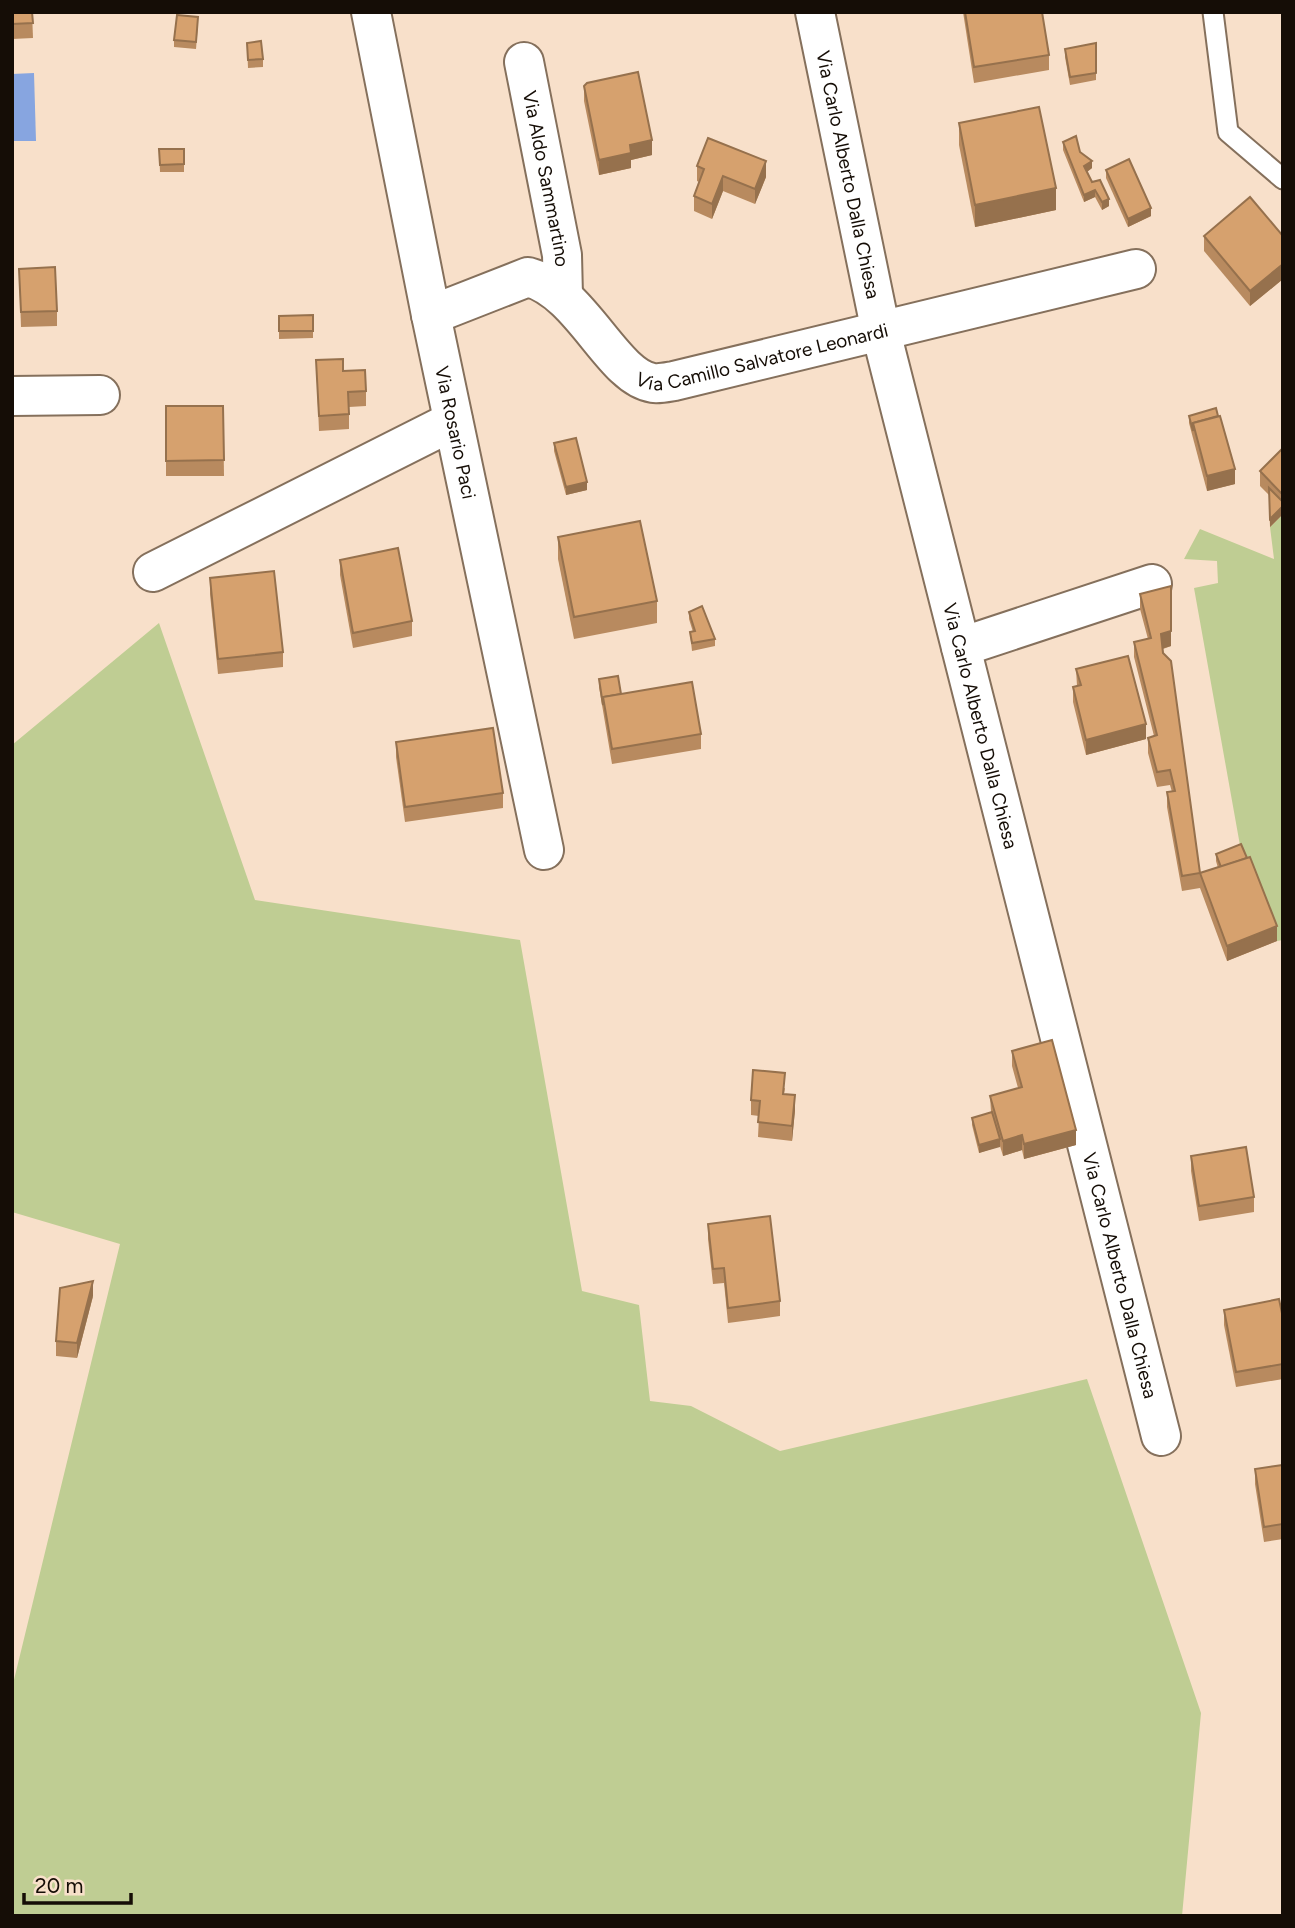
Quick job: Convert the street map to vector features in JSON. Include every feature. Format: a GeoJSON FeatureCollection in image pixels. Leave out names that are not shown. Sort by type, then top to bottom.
{"type":"FeatureCollection","features":[{"type":"Feature","properties":{"kind":"street","name":"Via Rosario Paci"},"geometry":{"type":"LineString","coordinates":[[371,12],[431,315],[544,850]]}},
{"type":"Feature","properties":{"kind":"street","name":"Via Carlo Alberto Dalla Chiesa"},"geometry":{"type":"LineString","coordinates":[[815,12],[881,332],[1161,1436]]}},
{"type":"Feature","properties":{"kind":"street","name":"Via Aldo Sammartino"},"geometry":{"type":"LineString","coordinates":[[524,62],[562,255],[563,296]]}},
{"type":"Feature","properties":{"kind":"street","name":"Via Camillo Salvatore Leonardi"},"geometry":{"type":"LineString","coordinates":[[431,315],[528,277],[545,282],[563,296],[635,377],[654,383],[674,381],[1136,269]]}},
{"type":"Feature","properties":{"kind":"street"},"geometry":{"type":"LineString","coordinates":[[12,396],[100,395]]}},
{"type":"Feature","properties":{"kind":"street"},"geometry":{"type":"LineString","coordinates":[[153,572],[453,421]]}},
{"type":"Feature","properties":{"kind":"street"},"geometry":{"type":"LineString","coordinates":[[961,647],[1153,584]]}},
{"type":"Feature","properties":{"kind":"lane"},"geometry":{"type":"LineString","coordinates":[[1213,12],[1228,132],[1283,178]]}},
{"type":"Feature","properties":{"kind":"green space"},"geometry":{"type":"Polygon","coordinates":[[[1283,514],[1283,940],[1277,941],[1241,851],[1194,588],[1218,583],[1217,561],[1184,559],[1200,529],[1274,559],[1270,527],[1283,514]]]}},
{"type":"Feature","properties":{"kind":"green space"},"geometry":{"type":"Polygon","coordinates":[[[159,623],[255,900],[520,940],[582,1291],[639,1305],[650,1401],[691,1406],[780,1451],[1087,1379],[1201,1713],[1182,1916],[12,1916],[12,1688],[120,1244],[12,1212],[12,745],[159,623]]]}},
{"type":"Feature","properties":{"kind":"water"},"geometry":{"type":"Polygon","coordinates":[[[34,73],[36,141],[12,141],[12,74],[34,73]]]}},
{"type":"Feature","properties":{"kind":"building"},"geometry":{"type":"Polygon","coordinates":[[[12,12],[32,12],[33,23],[12,24],[12,12]]]}},
{"type":"Feature","properties":{"kind":"building"},"geometry":{"type":"Polygon","coordinates":[[[965,12],[1042,12],[1049,55],[974,67],[965,12]]]}},
{"type":"Feature","properties":{"kind":"building"},"geometry":{"type":"Polygon","coordinates":[[[177,15],[198,17],[196,42],[174,40],[177,15]]]}},
{"type":"Feature","properties":{"kind":"building"},"geometry":{"type":"Polygon","coordinates":[[[261,41],[263,59],[248,60],[247,43],[261,41]]]}},
{"type":"Feature","properties":{"kind":"building"},"geometry":{"type":"Polygon","coordinates":[[[1096,43],[1096,73],[1070,77],[1065,49],[1096,43]]]}},
{"type":"Feature","properties":{"kind":"building"},"geometry":{"type":"Polygon","coordinates":[[[638,72],[652,140],[630,145],[631,153],[599,160],[584,86],[587,83],[638,72]]]}},
{"type":"Feature","properties":{"kind":"building"},"geometry":{"type":"Polygon","coordinates":[[[1039,107],[1056,188],[975,205],[959,123],[1039,107]]]}},
{"type":"Feature","properties":{"kind":"building"},"geometry":{"type":"Polygon","coordinates":[[[1076,136],[1080,152],[1092,161],[1084,166],[1092,182],[1100,180],[1109,199],[1102,202],[1095,190],[1084,195],[1063,142],[1076,136]]]}},
{"type":"Feature","properties":{"kind":"building"},"geometry":{"type":"Polygon","coordinates":[[[708,138],[766,161],[755,189],[723,176],[712,204],[694,196],[704,169],[697,166],[708,138]]]}},
{"type":"Feature","properties":{"kind":"building"},"geometry":{"type":"Polygon","coordinates":[[[159,149],[184,149],[184,164],[160,165],[159,149]]]}},
{"type":"Feature","properties":{"kind":"building"},"geometry":{"type":"Polygon","coordinates":[[[1129,159],[1151,208],[1128,219],[1106,170],[1129,159]]]}},
{"type":"Feature","properties":{"kind":"building"},"geometry":{"type":"Polygon","coordinates":[[[1250,197],[1283,236],[1283,264],[1250,291],[1204,236],[1250,197]]]}},
{"type":"Feature","properties":{"kind":"building"},"geometry":{"type":"Polygon","coordinates":[[[55,267],[57,311],[21,312],[19,269],[55,267]]]}},
{"type":"Feature","properties":{"kind":"building"},"geometry":{"type":"Polygon","coordinates":[[[313,315],[313,331],[279,331],[279,316],[313,315]]]}},
{"type":"Feature","properties":{"kind":"building"},"geometry":{"type":"Polygon","coordinates":[[[343,359],[343,371],[365,370],[366,391],[348,392],[349,414],[319,416],[316,360],[343,359]]]}},
{"type":"Feature","properties":{"kind":"building"},"geometry":{"type":"Polygon","coordinates":[[[166,406],[223,406],[224,460],[166,461],[166,406]]]}},
{"type":"Feature","properties":{"kind":"building"},"geometry":{"type":"Polygon","coordinates":[[[1216,408],[1218,416],[1193,423],[1193,431],[1189,416],[1216,408]]]}},
{"type":"Feature","properties":{"kind":"building"},"geometry":{"type":"Polygon","coordinates":[[[1220,416],[1235,469],[1207,476],[1193,423],[1220,416]]]}},
{"type":"Feature","properties":{"kind":"building"},"geometry":{"type":"Polygon","coordinates":[[[576,438],[587,482],[566,487],[554,443],[576,438]]]}},
{"type":"Feature","properties":{"kind":"building"},"geometry":{"type":"Polygon","coordinates":[[[1283,448],[1283,495],[1260,471],[1283,448]]]}},
{"type":"Feature","properties":{"kind":"building"},"geometry":{"type":"Polygon","coordinates":[[[1269,488],[1283,502],[1283,506],[1270,519],[1269,488]]]}},
{"type":"Feature","properties":{"kind":"building"},"geometry":{"type":"Polygon","coordinates":[[[640,521],[657,601],[574,617],[558,537],[640,521]]]}},
{"type":"Feature","properties":{"kind":"building"},"geometry":{"type":"Polygon","coordinates":[[[398,548],[412,621],[353,633],[340,560],[398,548]]]}},
{"type":"Feature","properties":{"kind":"building"},"geometry":{"type":"Polygon","coordinates":[[[274,571],[283,652],[218,659],[210,578],[274,571]]]}},
{"type":"Feature","properties":{"kind":"building"},"geometry":{"type":"Polygon","coordinates":[[[1171,586],[1171,631],[1161,634],[1163,653],[1171,661],[1200,873],[1182,876],[1167,792],[1175,791],[1170,770],[1157,772],[1148,738],[1157,735],[1134,642],[1151,638],[1140,594],[1171,586]]]}},
{"type":"Feature","properties":{"kind":"building"},"geometry":{"type":"Polygon","coordinates":[[[702,606],[715,639],[692,643],[690,632],[695,631],[689,612],[702,606]]]}},
{"type":"Feature","properties":{"kind":"building"},"geometry":{"type":"Polygon","coordinates":[[[1128,656],[1146,724],[1086,740],[1073,687],[1081,685],[1076,669],[1128,656]]]}},
{"type":"Feature","properties":{"kind":"building"},"geometry":{"type":"Polygon","coordinates":[[[618,676],[621,694],[603,697],[603,705],[599,679],[618,676]]]}},
{"type":"Feature","properties":{"kind":"building"},"geometry":{"type":"Polygon","coordinates":[[[692,682],[701,734],[612,749],[603,697],[692,682]]]}},
{"type":"Feature","properties":{"kind":"building"},"geometry":{"type":"Polygon","coordinates":[[[493,728],[503,793],[405,807],[396,742],[493,728]]]}},
{"type":"Feature","properties":{"kind":"building"},"geometry":{"type":"Polygon","coordinates":[[[1241,844],[1247,858],[1221,867],[1216,854],[1241,844]]]}},
{"type":"Feature","properties":{"kind":"building"},"geometry":{"type":"Polygon","coordinates":[[[1250,857],[1277,926],[1227,946],[1200,873],[1250,857]]]}},
{"type":"Feature","properties":{"kind":"building"},"geometry":{"type":"Polygon","coordinates":[[[1052,1040],[1076,1130],[1024,1144],[1022,1135],[1003,1141],[990,1096],[1022,1087],[1012,1051],[1052,1040]]]}},
{"type":"Feature","properties":{"kind":"building"},"geometry":{"type":"Polygon","coordinates":[[[753,1070],[785,1073],[783,1094],[795,1095],[792,1126],[758,1122],[760,1101],[751,1100],[753,1070]]]}},
{"type":"Feature","properties":{"kind":"building"},"geometry":{"type":"Polygon","coordinates":[[[992,1112],[1000,1139],[979,1145],[972,1118],[992,1112]]]}},
{"type":"Feature","properties":{"kind":"building"},"geometry":{"type":"Polygon","coordinates":[[[1246,1147],[1254,1197],[1199,1206],[1191,1156],[1246,1147]]]}},
{"type":"Feature","properties":{"kind":"building"},"geometry":{"type":"Polygon","coordinates":[[[770,1216],[780,1301],[728,1308],[724,1268],[713,1269],[708,1224],[770,1216]]]}},
{"type":"Feature","properties":{"kind":"building"},"geometry":{"type":"Polygon","coordinates":[[[93,1281],[77,1343],[56,1341],[60,1288],[93,1281]]]}},
{"type":"Feature","properties":{"kind":"building"},"geometry":{"type":"Polygon","coordinates":[[[1279,1299],[1283,1318],[1283,1364],[1236,1372],[1224,1310],[1279,1299]]]}},
{"type":"Feature","properties":{"kind":"building"},"geometry":{"type":"Polygon","coordinates":[[[1283,1465],[1283,1524],[1264,1527],[1255,1469],[1283,1465]]]}}]}
